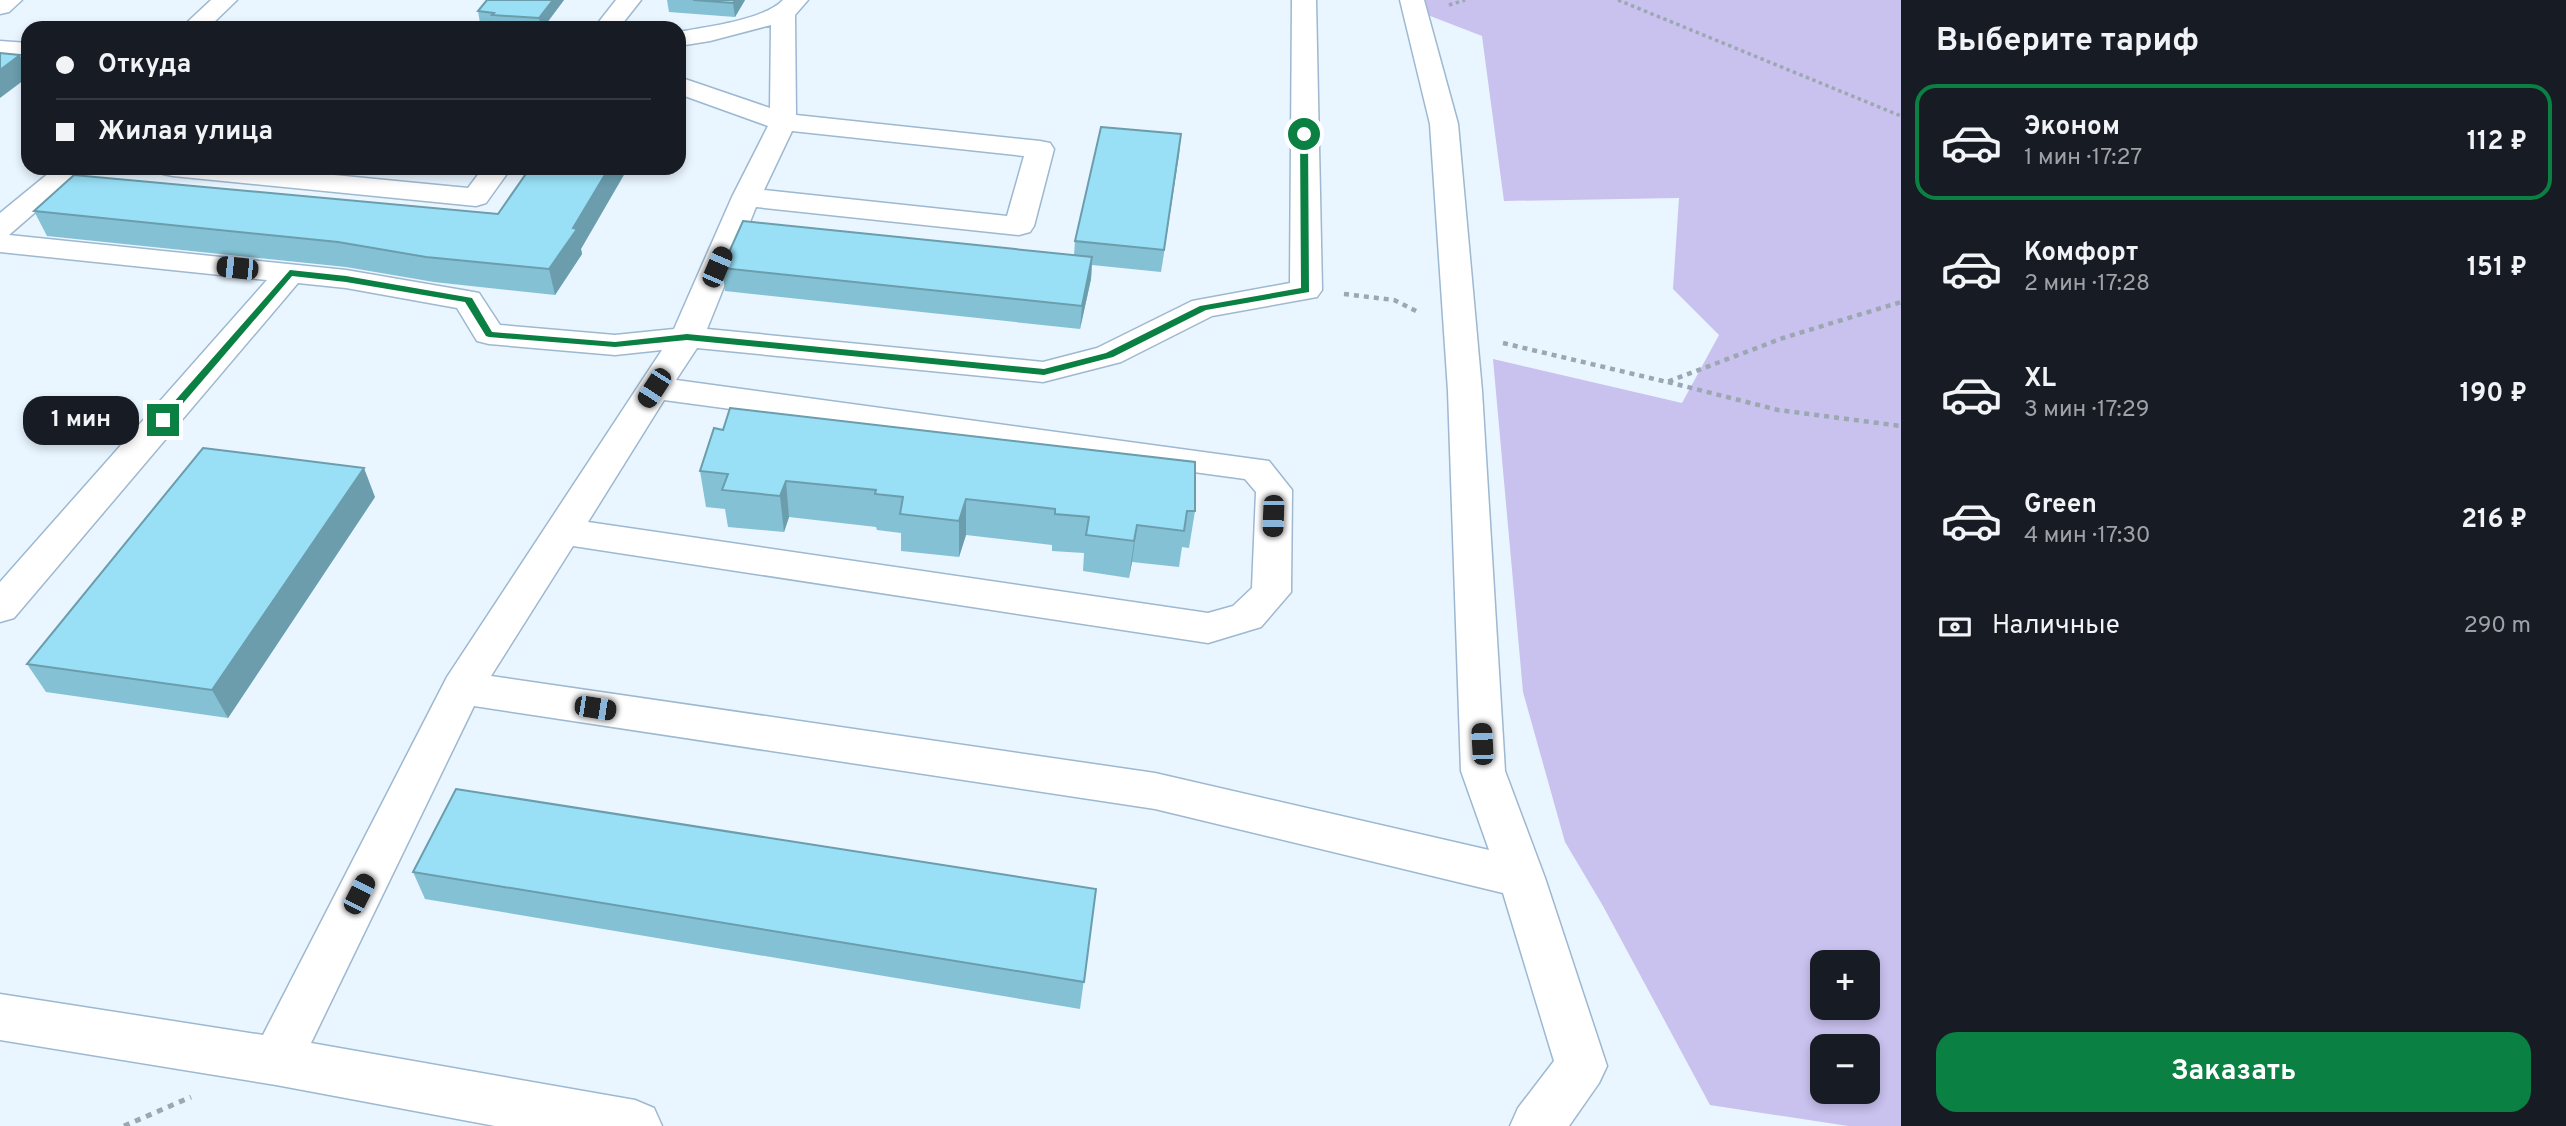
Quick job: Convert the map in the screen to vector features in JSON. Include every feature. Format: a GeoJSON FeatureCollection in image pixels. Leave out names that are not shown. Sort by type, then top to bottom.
{"type":"FeatureCollection","features":[{"type":"Feature","properties":{"kind":"street"},"geometry":{"type":"LineString","coordinates":[[0,7],[10,0]]}},
{"type":"Feature","properties":{"kind":"street"},"geometry":{"type":"LineString","coordinates":[[201,21],[225,0]]}},
{"type":"Feature","properties":{"kind":"street"},"geometry":{"type":"LineString","coordinates":[[612,21],[629,0]]}},
{"type":"Feature","properties":{"kind":"street"},"geometry":{"type":"LineString","coordinates":[[0,243],[346,279],[468,300],[489,334],[615,345],[687,337],[1044,372],[1110,355],[1203,308],[1306,290],[1304,0]]}},
{"type":"Feature","properties":{"kind":"street"},"geometry":{"type":"LineString","coordinates":[[1412,0],[1444,124],[1460,332],[1483,771],[1522,878],[1581,1066],[1536,1126]]}},
{"type":"Feature","properties":{"kind":"street"},"geometry":{"type":"LineString","coordinates":[[276,1060],[462,688],[687,337],[746,197],[783,122],[790,7],[710,34],[686,38]]}},
{"type":"Feature","properties":{"kind":"street"},"geometry":{"type":"LineString","coordinates":[[0,49],[21,50]]}},
{"type":"Feature","properties":{"kind":"street"},"geometry":{"type":"LineString","coordinates":[[686,87],[783,122],[1040,149],[1020,226],[746,197]]}},
{"type":"Feature","properties":{"kind":"street"},"geometry":{"type":"LineString","coordinates":[[0,228],[64,175]]}},
{"type":"Feature","properties":{"kind":"street"},"geometry":{"type":"LineString","coordinates":[[246,175],[476,197],[492,175]]}},
{"type":"Feature","properties":{"kind":"street"},"geometry":{"type":"LineString","coordinates":[[0,608],[290,273]]}},
{"type":"Feature","properties":{"kind":"street"},"geometry":{"type":"LineString","coordinates":[[563,531],[1208,628],[1247,617],[1271,592],[1274,490],[1256,469],[654,388]]}},
{"type":"Feature","properties":{"kind":"street"},"geometry":{"type":"LineString","coordinates":[[462,688],[1155,791],[1522,878]]}},
{"type":"Feature","properties":{"kind":"street"},"geometry":{"type":"LineString","coordinates":[[0,1017],[276,1060],[635,1126]]}},
{"type":"Feature","properties":{"kind":"path"},"geometry":{"type":"LineString","coordinates":[[1618,0],[1901,116]]}},
{"type":"Feature","properties":{"kind":"path"},"geometry":{"type":"LineString","coordinates":[[1306,290],[1394,300],[1460,332],[1778,410],[1901,426]]}},
{"type":"Feature","properties":{"kind":"path"},"geometry":{"type":"LineString","coordinates":[[1667,382],[1783,338],[1901,302]]}},
{"type":"Feature","properties":{"kind":"shaded area"},"geometry":{"type":"Polygon","coordinates":[[[1409,0],[1901,0],[1901,1126],[1848,1126],[1710,1105],[1603,906],[1565,842],[1523,692],[1493,359],[1682,403],[1719,335],[1673,289],[1679,198],[1504,201],[1482,36],[1407,7],[1409,0]]]}},
{"type":"Feature","properties":{"kind":"building"},"geometry":{"type":"Polygon","coordinates":[[[487,0],[553,0],[539,18],[492,15],[494,13],[478,11],[487,0]]]}},
{"type":"Feature","properties":{"kind":"building"},"geometry":{"type":"Polygon","coordinates":[[[693,0],[735,0],[733,3],[693,0]]]}},
{"type":"Feature","properties":{"kind":"building"},"geometry":{"type":"Polygon","coordinates":[[[0,53],[20,55],[0,70],[0,53]]]}},
{"type":"Feature","properties":{"kind":"building"},"geometry":{"type":"Polygon","coordinates":[[[1101,127],[1181,134],[1164,250],[1075,241],[1101,127]]]}},
{"type":"Feature","properties":{"kind":"building"},"geometry":{"type":"Polygon","coordinates":[[[74,175],[498,214],[525,175],[605,175],[573,228],[577,229],[549,269],[426,257],[338,242],[34,211],[74,175]]]}},
{"type":"Feature","properties":{"kind":"building"},"geometry":{"type":"Polygon","coordinates":[[[743,221],[1092,257],[1082,306],[722,268],[743,221]]]}},
{"type":"Feature","properties":{"kind":"building"},"geometry":{"type":"Polygon","coordinates":[[[730,408],[1195,462],[1195,511],[1187,511],[1184,531],[1137,525],[1134,541],[1086,535],[1089,517],[1055,514],[1055,509],[966,499],[959,521],[900,514],[903,497],[875,494],[876,490],[786,481],[780,496],[722,490],[728,474],[700,471],[714,428],[723,430],[730,408]]]}},
{"type":"Feature","properties":{"kind":"building"},"geometry":{"type":"Polygon","coordinates":[[[203,448],[364,468],[212,690],[27,664],[203,448]]]}},
{"type":"Feature","properties":{"kind":"building"},"geometry":{"type":"Polygon","coordinates":[[[456,789],[1096,889],[1084,982],[413,872],[456,789]]]}},
{"type":"Feature","properties":{"kind":"route"},"geometry":{"type":"LineString","coordinates":[[163,420],[290,273],[346,279],[468,300],[489,334],[615,345],[687,337],[1044,372],[1110,355],[1203,308],[1306,290],[1304,134]]}}]}
